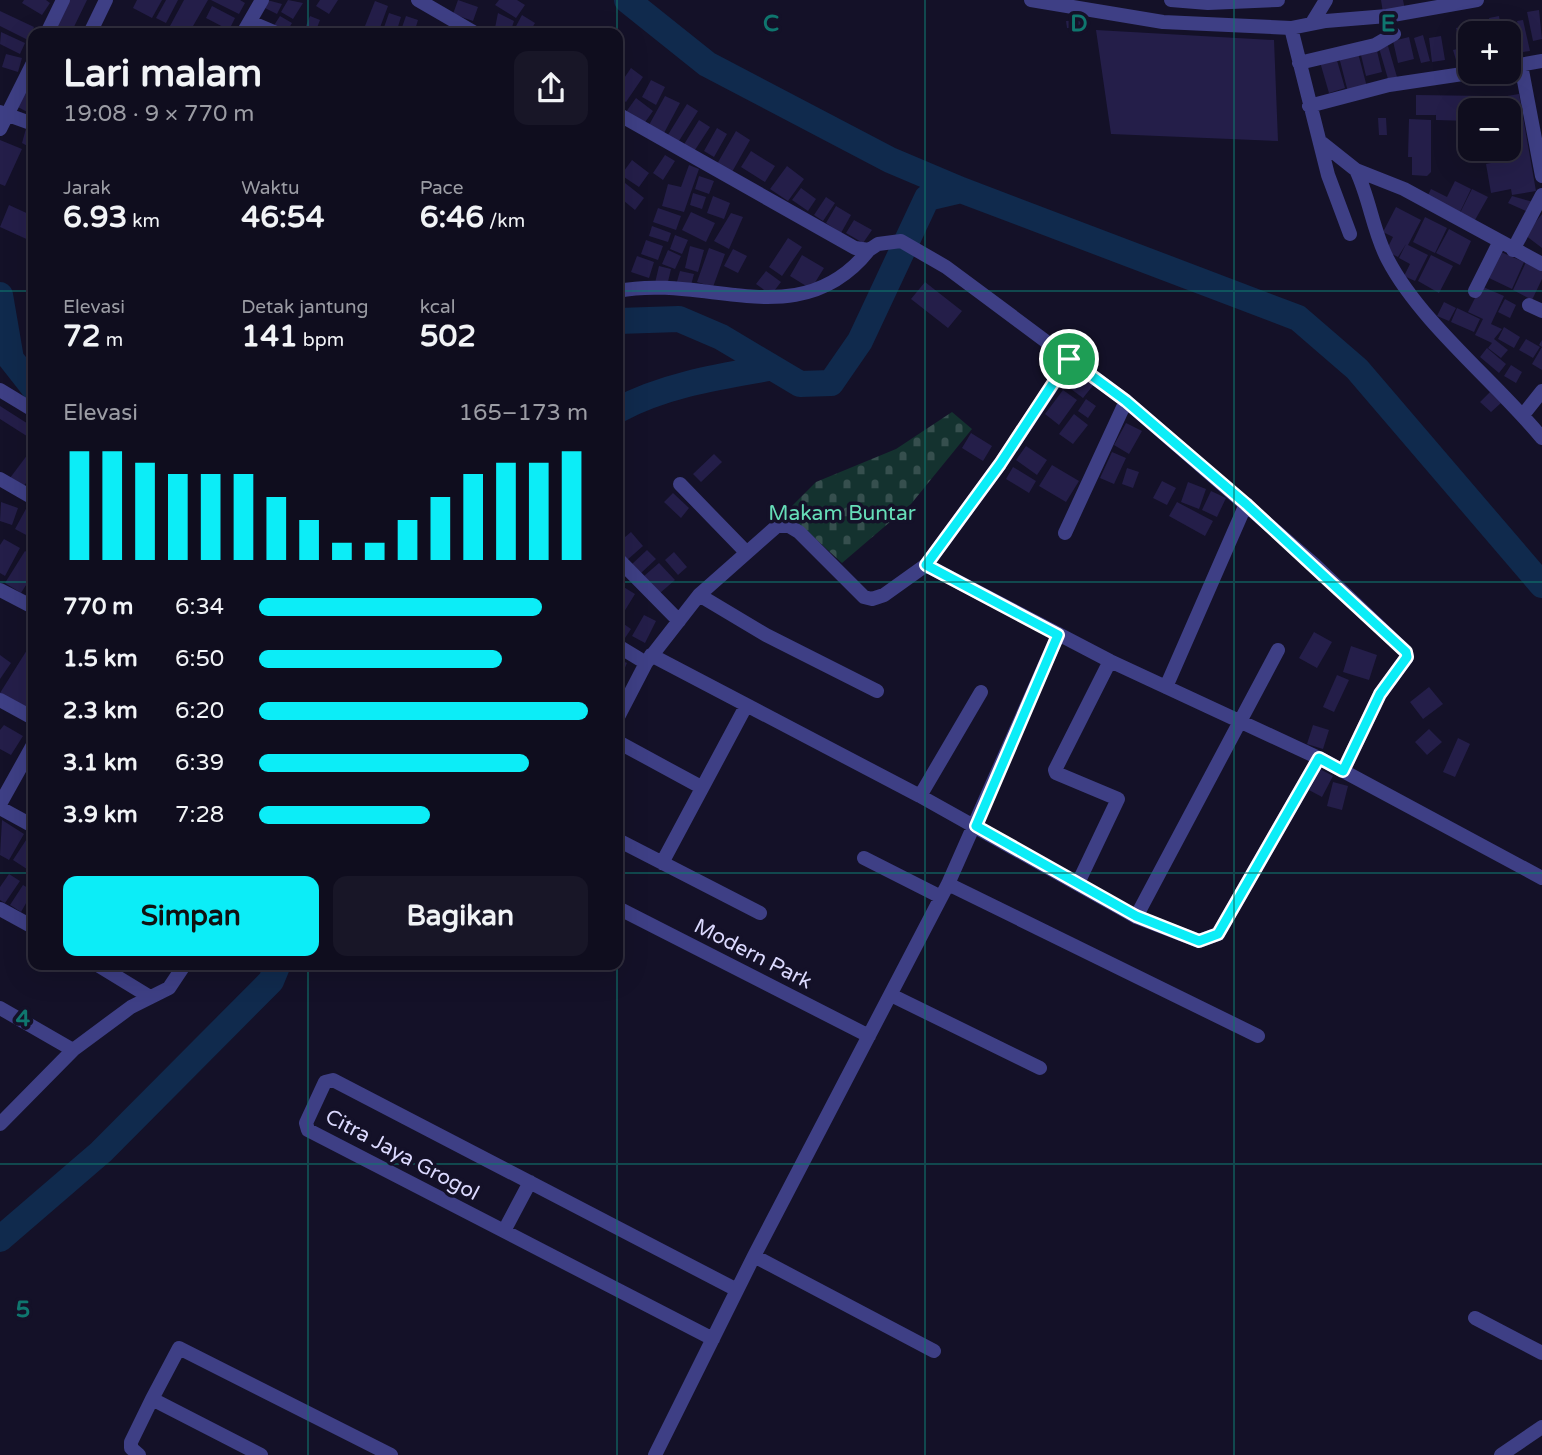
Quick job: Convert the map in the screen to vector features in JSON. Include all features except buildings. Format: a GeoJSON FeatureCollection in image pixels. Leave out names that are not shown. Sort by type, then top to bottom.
{"type":"FeatureCollection","features":[{"type":"Feature","properties":{"kind":"street"},"geometry":{"type":"LineString","coordinates":[[49,28],[63,0]]}},
{"type":"Feature","properties":{"kind":"street"},"geometry":{"type":"LineString","coordinates":[[92,28],[106,0]]}},
{"type":"Feature","properties":{"kind":"street"},"geometry":{"type":"LineString","coordinates":[[247,27],[262,0]]}},
{"type":"Feature","properties":{"kind":"street"},"geometry":{"type":"LineString","coordinates":[[418,0],[466,28]]}},
{"type":"Feature","properties":{"kind":"street"},"geometry":{"type":"LineString","coordinates":[[1031,0],[1163,22],[1291,28],[1312,23],[1387,16],[1477,0]]}},
{"type":"Feature","properties":{"kind":"street"},"geometry":{"type":"LineString","coordinates":[[1171,0],[1208,3],[1278,0]]}},
{"type":"Feature","properties":{"kind":"street"},"geometry":{"type":"LineString","coordinates":[[1312,23],[1326,0]]}},
{"type":"Feature","properties":{"kind":"street"},"geometry":{"type":"LineString","coordinates":[[1291,28],[1328,175],[1349,234]]}},
{"type":"Feature","properties":{"kind":"street"},"geometry":{"type":"LineString","coordinates":[[1299,63],[1375,45],[1395,34]]}},
{"type":"Feature","properties":{"kind":"street"},"geometry":{"type":"LineString","coordinates":[[1521,65],[1542,61]]}},
{"type":"Feature","properties":{"kind":"street"},"geometry":{"type":"LineString","coordinates":[[0,129],[4,113],[28,72]]}},
{"type":"Feature","properties":{"kind":"street"},"geometry":{"type":"LineString","coordinates":[[1309,106],[1389,85],[1458,75]]}},
{"type":"Feature","properties":{"kind":"street"},"geometry":{"type":"LineString","coordinates":[[1519,84],[1542,176]]}},
{"type":"Feature","properties":{"kind":"street"},"geometry":{"type":"LineString","coordinates":[[4,113],[28,122]]}},
{"type":"Feature","properties":{"kind":"street"},"geometry":{"type":"LineString","coordinates":[[623,117],[841,241],[855,248],[869,250]]}},
{"type":"Feature","properties":{"kind":"street"},"geometry":{"type":"LineString","coordinates":[[1322,143],[1356,170],[1404,189],[1542,264]]}},
{"type":"Feature","properties":{"kind":"street"},"geometry":{"type":"LineString","coordinates":[[1356,170],[1367,193],[1380,241],[1398,278],[1542,438]]}},
{"type":"Feature","properties":{"kind":"street"},"geometry":{"type":"LineString","coordinates":[[1513,250],[1542,195]]}},
{"type":"Feature","properties":{"kind":"street"},"geometry":{"type":"LineString","coordinates":[[623,291],[669,289],[779,299],[802,295],[846,273],[878,244],[901,241],[926,256],[1126,401],[1246,504],[1406,652],[1407,657],[1380,694],[1343,771]]}},
{"type":"Feature","properties":{"kind":"street"},"geometry":{"type":"LineString","coordinates":[[1475,292],[1500,241]]}},
{"type":"Feature","properties":{"kind":"street"},"geometry":{"type":"LineString","coordinates":[[623,707],[648,659],[699,595],[777,526],[789,526],[808,539],[864,597],[872,599],[884,595],[926,565],[1000,464],[1069,359]]}},
{"type":"Feature","properties":{"kind":"street"},"geometry":{"type":"LineString","coordinates":[[0,390],[28,407]]}},
{"type":"Feature","properties":{"kind":"street"},"geometry":{"type":"LineString","coordinates":[[1523,415],[1542,391]]}},
{"type":"Feature","properties":{"kind":"street"},"geometry":{"type":"LineString","coordinates":[[1065,533],[1126,401]]}},
{"type":"Feature","properties":{"kind":"street"},"geometry":{"type":"LineString","coordinates":[[0,480],[28,495]]}},
{"type":"Feature","properties":{"kind":"street"},"geometry":{"type":"LineString","coordinates":[[680,484],[746,552]]}},
{"type":"Feature","properties":{"kind":"street"},"geometry":{"type":"LineString","coordinates":[[1166,687],[1246,504]]}},
{"type":"Feature","properties":{"kind":"street"},"geometry":{"type":"LineString","coordinates":[[623,564],[679,621]]}},
{"type":"Feature","properties":{"kind":"street"},"geometry":{"type":"LineString","coordinates":[[926,565],[1110,661],[1319,758],[1542,878]]}},
{"type":"Feature","properties":{"kind":"street"},"geometry":{"type":"LineString","coordinates":[[0,590],[28,604]]}},
{"type":"Feature","properties":{"kind":"street"},"geometry":{"type":"LineString","coordinates":[[699,595],[766,635],[877,691]]}},
{"type":"Feature","properties":{"kind":"street"},"geometry":{"type":"LineString","coordinates":[[655,1455],[754,1256],[976,826],[1058,635]]}},
{"type":"Feature","properties":{"kind":"street"},"geometry":{"type":"LineString","coordinates":[[623,648],[746,706],[920,796],[1136,916],[1199,941],[1218,934],[1319,758]]}},
{"type":"Feature","properties":{"kind":"street"},"geometry":{"type":"LineString","coordinates":[[1136,916],[1278,650]]}},
{"type":"Feature","properties":{"kind":"street"},"geometry":{"type":"LineString","coordinates":[[1078,883],[1118,799],[1055,770],[1110,661]]}},
{"type":"Feature","properties":{"kind":"street"},"geometry":{"type":"LineString","coordinates":[[920,796],[981,692]]}},
{"type":"Feature","properties":{"kind":"street"},"geometry":{"type":"LineString","coordinates":[[0,700],[28,715]]}},
{"type":"Feature","properties":{"kind":"street"},"geometry":{"type":"LineString","coordinates":[[662,863],[746,706]]}},
{"type":"Feature","properties":{"kind":"street"},"geometry":{"type":"LineString","coordinates":[[623,745],[701,787]]}},
{"type":"Feature","properties":{"kind":"street"},"geometry":{"type":"LineString","coordinates":[[28,754],[0,806],[28,823]]}},
{"type":"Feature","properties":{"kind":"street"},"geometry":{"type":"LineString","coordinates":[[623,843],[760,913]]}},
{"type":"Feature","properties":{"kind":"street"},"geometry":{"type":"LineString","coordinates":[[864,858],[944,890],[1258,1036]]}},
{"type":"Feature","properties":{"kind":"street"},"geometry":{"type":"LineString","coordinates":[[0,909],[28,924]]}},
{"type":"Feature","properties":{"kind":"street","name":"Modern Park"},"geometry":{"type":"LineString","coordinates":[[623,911],[869,1037]]}},
{"type":"Feature","properties":{"kind":"street"},"geometry":{"type":"LineString","coordinates":[[106,970],[150,997]]}},
{"type":"Feature","properties":{"kind":"street"},"geometry":{"type":"LineString","coordinates":[[0,1124],[73,1050],[150,997],[169,988],[181,970]]}},
{"type":"Feature","properties":{"kind":"street"},"geometry":{"type":"LineString","coordinates":[[891,995],[1040,1068]]}},
{"type":"Feature","properties":{"kind":"street"},"geometry":{"type":"LineString","coordinates":[[0,1008],[73,1050]]}},
{"type":"Feature","properties":{"kind":"street","name":"Citra Jaya Grogol"},"geometry":{"type":"LineString","coordinates":[[713,1339],[308,1130],[306,1123],[326,1082],[333,1080],[737,1290]]}},
{"type":"Feature","properties":{"kind":"street"},"geometry":{"type":"LineString","coordinates":[[0,1100],[15,1109]]}},
{"type":"Feature","properties":{"kind":"street"},"geometry":{"type":"LineString","coordinates":[[504,1231],[530,1182]]}},
{"type":"Feature","properties":{"kind":"street"},"geometry":{"type":"LineString","coordinates":[[754,1256],[934,1351]]}},
{"type":"Feature","properties":{"kind":"street"},"geometry":{"type":"LineString","coordinates":[[1475,1318],[1542,1353]]}},
{"type":"Feature","properties":{"kind":"street"},"geometry":{"type":"LineString","coordinates":[[139,1455],[131,1448],[131,1442],[176,1351],[183,1349],[391,1455]]}},
{"type":"Feature","properties":{"kind":"street"},"geometry":{"type":"LineString","coordinates":[[152,1399],[253,1453]]}},
{"type":"Feature","properties":{"kind":"street"},"geometry":{"type":"LineString","coordinates":[[1501,1455],[1542,1427]]}},
{"type":"Feature","properties":{"kind":"green space","name":"Makam Buntar"},"geometry":{"type":"Polygon","coordinates":[[[952,412],[972,429],[911,504],[842,563],[786,512],[816,482],[896,449],[952,412]]]}},
{"type":"Feature","properties":{"kind":"waterway"},"geometry":{"type":"LineString","coordinates":[[627,0],[707,64],[890,160],[961,190],[1298,318],[1357,369],[1542,585]]}},
{"type":"Feature","properties":{"kind":"waterway"},"geometry":{"type":"LineString","coordinates":[[623,321],[679,319],[721,337],[800,384],[831,383],[860,341],[927,198],[961,190]]}},
{"type":"Feature","properties":{"kind":"waterway"},"geometry":{"type":"LineString","coordinates":[[0,295],[11,359],[28,381]]}},
{"type":"Feature","properties":{"kind":"waterway"},"geometry":{"type":"LineString","coordinates":[[623,408],[673,388],[769,368]]}},
{"type":"Feature","properties":{"kind":"waterway"},"geometry":{"type":"LineString","coordinates":[[0,1239],[101,1152],[271,981],[276,970]]}},
{"type":"Feature","properties":{"kind":"route"},"geometry":{"type":"LineString","coordinates":[[1069,359],[1126,401],[1246,504],[1405,647],[1407,657],[1380,694],[1343,771],[1319,758],[1218,934],[1211,939],[1199,941],[1188,938],[1136,916],[976,826],[1058,635],[926,565],[1000,464],[1069,359]]}}]}
